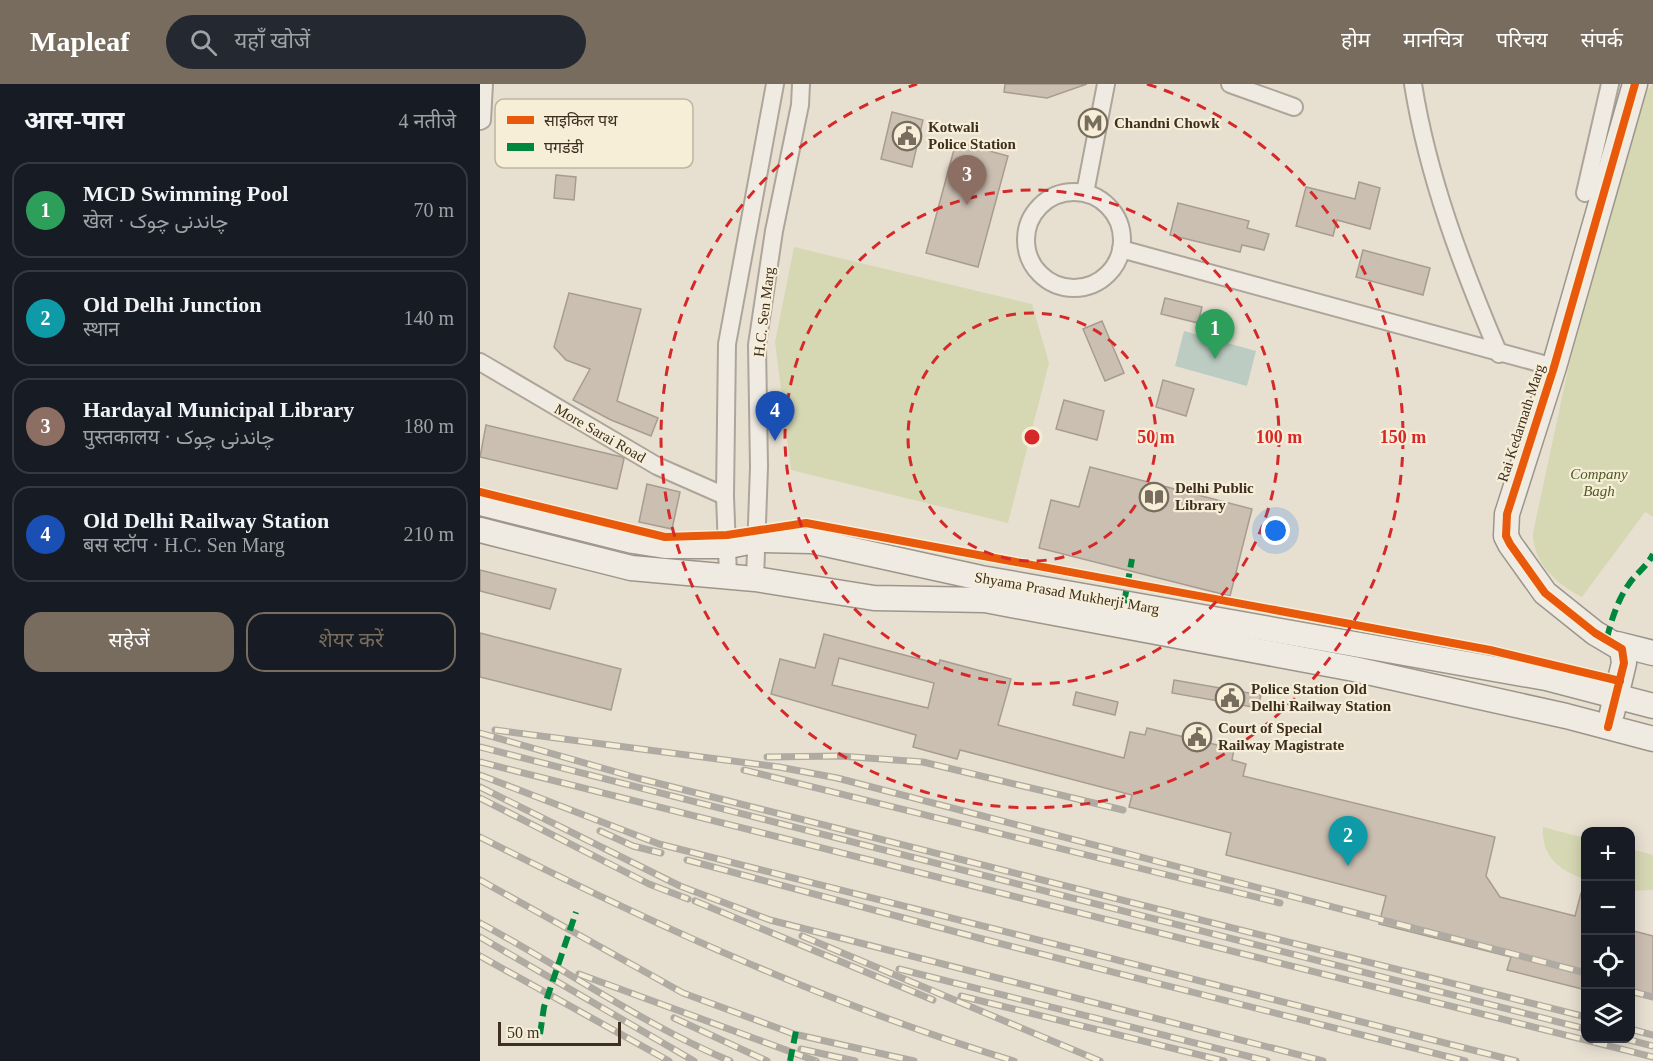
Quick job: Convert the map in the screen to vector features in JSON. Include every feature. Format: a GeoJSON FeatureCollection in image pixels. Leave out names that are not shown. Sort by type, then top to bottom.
{"type":"FeatureCollection","features":[{"type":"Feature","properties":{"kind":"main road","name":"Rai Kedarnath Marg"},"geometry":{"type":"LineString","coordinates":[[1635,84],[1554,367],[1506,514],[1506,536],[1526,570],[1545,592],[1595,633],[1617,644],[1653,653]]}},
{"type":"Feature","properties":{"kind":"main road","name":"Shyama Prasad Mukherji Marg"},"geometry":{"type":"LineString","coordinates":[[480,503],[633,541],[665,546],[729,546],[758,540],[812,541],[981,578],[1546,678],[1653,706]]}},
{"type":"Feature","properties":{"kind":"main road","name":"Shyama Prasad Mukherji Marg"},"geometry":{"type":"LineString","coordinates":[[480,530],[632,568],[755,579],[874,598],[985,600],[1354,669],[1608,727],[1652,734]]}},
{"type":"Feature","properties":{"kind":"main road"},"geometry":{"type":"LineString","coordinates":[[1608,727],[1624,660],[1622,649],[1617,644]]}},
{"type":"Feature","properties":{"kind":"street"},"geometry":{"type":"LineString","coordinates":[[480,121],[482,120],[484,84]]}},
{"type":"Feature","properties":{"kind":"street","name":"H.C. Sen Marg"},"geometry":{"type":"LineString","coordinates":[[728,576],[729,546],[725,496],[727,344],[775,84]]}},
{"type":"Feature","properties":{"kind":"street","name":"H.C. Sen Marg"},"geometry":{"type":"LineString","coordinates":[[755,579],[758,540],[757,345],[774,231],[800,105],[801,84]]}},
{"type":"Feature","properties":{"kind":"street"},"geometry":{"type":"LineString","coordinates":[[1085,193],[1106,84]]}},
{"type":"Feature","properties":{"kind":"street"},"geometry":{"type":"LineString","coordinates":[[1230,84],[1294,107]]}},
{"type":"Feature","properties":{"kind":"street"},"geometry":{"type":"LineString","coordinates":[[1413,84],[1420,132],[1430,166],[1474,297],[1499,354]]}},
{"type":"Feature","properties":{"kind":"street"},"geometry":{"type":"LineString","coordinates":[[1585,193],[1610,84]]}},
{"type":"Feature","properties":{"kind":"street"},"geometry":{"type":"LineString","coordinates":[[1070,192],[1085,193],[1099,198],[1118,220],[1122,235],[1121,249],[1115,265],[1104,278],[1081,287],[1056,285],[1042,276],[1031,263],[1026,248],[1026,231],[1032,215],[1043,202],[1056,195],[1070,192]]}},
{"type":"Feature","properties":{"kind":"street"},"geometry":{"type":"LineString","coordinates":[[1121,249],[1499,354],[1554,367]]}},
{"type":"Feature","properties":{"kind":"street","name":"More Sarai Road"},"geometry":{"type":"LineString","coordinates":[[480,362],[657,466],[725,496]]}},
{"type":"Feature","properties":{"kind":"green space","name":"Company Bagh"},"geometry":{"type":"Polygon","coordinates":[[[1653,84],[1653,517],[1645,512],[1582,597],[1564,586],[1548,572],[1537,554],[1533,533],[1568,369],[1645,93],[1653,84]]]}},
{"type":"Feature","properties":{"kind":"green space"},"geometry":{"type":"Polygon","coordinates":[[[794,247],[1032,304],[1049,363],[1008,523],[791,470],[775,342],[794,247]]]}},
{"type":"Feature","properties":{"kind":"green space"},"geometry":{"type":"Polygon","coordinates":[[[1543,827],[1581,837],[1581,878],[1568,872],[1554,861],[1545,847],[1543,827]]]}},
{"type":"Feature","properties":{"kind":"green space"},"geometry":{"type":"Polygon","coordinates":[[[1635,850],[1653,855],[1653,890],[1635,891],[1635,850]]]}},
{"type":"Feature","properties":{"kind":"shaded area"},"geometry":{"type":"Polygon","coordinates":[[[1184,331],[1256,351],[1247,386],[1175,366],[1184,331]]]}},
{"type":"Feature","properties":{"kind":"building"},"geometry":{"type":"Polygon","coordinates":[[[1005,84],[1087,84],[1047,98],[1004,92],[1005,84]]]}},
{"type":"Feature","properties":{"kind":"building"},"geometry":{"type":"Polygon","coordinates":[[[892,112],[923,120],[912,167],[881,159],[892,112]]]}},
{"type":"Feature","properties":{"kind":"building"},"geometry":{"type":"Polygon","coordinates":[[[956,142],[1008,156],[978,267],[926,253],[956,142]]]}},
{"type":"Feature","properties":{"kind":"building"},"geometry":{"type":"Polygon","coordinates":[[[556,175],[576,177],[574,200],[554,198],[556,175]]]}},
{"type":"Feature","properties":{"kind":"building"},"geometry":{"type":"Polygon","coordinates":[[[1359,182],[1380,188],[1370,229],[1337,220],[1333,236],[1296,226],[1306,187],[1355,199],[1359,182]]]}},
{"type":"Feature","properties":{"kind":"building"},"geometry":{"type":"Polygon","coordinates":[[[1178,203],[1249,221],[1247,228],[1269,234],[1264,250],[1242,245],[1240,252],[1170,235],[1178,203]]]}},
{"type":"Feature","properties":{"kind":"building"},"geometry":{"type":"Polygon","coordinates":[[[1363,250],[1430,268],[1423,295],[1356,277],[1363,250]]]}},
{"type":"Feature","properties":{"kind":"building"},"geometry":{"type":"Polygon","coordinates":[[[569,293],[641,309],[617,401],[658,418],[651,436],[611,420],[573,400],[590,369],[566,360],[554,347],[569,293]]]}},
{"type":"Feature","properties":{"kind":"building"},"geometry":{"type":"Polygon","coordinates":[[[1165,298],[1202,307],[1198,323],[1161,314],[1165,298]]]}},
{"type":"Feature","properties":{"kind":"building"},"geometry":{"type":"Polygon","coordinates":[[[1102,321],[1124,373],[1105,381],[1083,329],[1102,321]]]}},
{"type":"Feature","properties":{"kind":"building"},"geometry":{"type":"Polygon","coordinates":[[[1163,380],[1194,389],[1186,416],[1156,407],[1163,380]]]}},
{"type":"Feature","properties":{"kind":"building"},"geometry":{"type":"Polygon","coordinates":[[[1064,400],[1104,411],[1097,440],[1056,429],[1064,400]]]}},
{"type":"Feature","properties":{"kind":"building"},"geometry":{"type":"Polygon","coordinates":[[[486,425],[622,457],[624,459],[617,489],[480,457],[486,425]]]}},
{"type":"Feature","properties":{"kind":"building"},"geometry":{"type":"Polygon","coordinates":[[[1090,467],[1252,509],[1230,596],[1039,548],[1051,500],[1079,507],[1090,467]]]}},
{"type":"Feature","properties":{"kind":"building"},"geometry":{"type":"Polygon","coordinates":[[[647,484],[680,492],[672,529],[639,522],[647,484]]]}},
{"type":"Feature","properties":{"kind":"building"},"geometry":{"type":"Polygon","coordinates":[[[480,570],[556,589],[550,609],[480,591],[480,570]]]}},
{"type":"Feature","properties":{"kind":"building"},"geometry":{"type":"Polygon","coordinates":[[[480,633],[621,669],[611,710],[480,677],[480,633]]]}},
{"type":"Feature","properties":{"kind":"building"},"geometry":{"type":"Polygon","coordinates":[[[824,634],[939,664],[940,660],[1011,679],[998,725],[1124,758],[1130,732],[1145,735],[1147,728],[1234,749],[1232,760],[1246,764],[1243,776],[1495,837],[1486,876],[1500,897],[1575,916],[1581,893],[1581,989],[1507,970],[1511,957],[1379,924],[1386,896],[1226,855],[1231,833],[1129,807],[1132,795],[960,750],[957,759],[913,747],[916,735],[771,694],[780,659],[815,668],[824,634]],[[839,658],[832,685],[928,708],[934,683],[839,658]]]}},
{"type":"Feature","properties":{"kind":"building"},"geometry":{"type":"Polygon","coordinates":[[[1174,680],[1261,695],[1258,708],[1172,693],[1174,680]]]}},
{"type":"Feature","properties":{"kind":"building"},"geometry":{"type":"Polygon","coordinates":[[[1076,692],[1118,702],[1115,715],[1073,705],[1076,692]]]}},
{"type":"Feature","properties":{"kind":"building"},"geometry":{"type":"Polygon","coordinates":[[[1635,931],[1653,936],[1653,995],[1635,990],[1635,931]]]}},
{"type":"Feature","properties":{"kind":"railway"},"geometry":{"type":"LineString","coordinates":[[495,730],[779,767],[837,778],[1581,972]]}},
{"type":"Feature","properties":{"kind":"railway"},"geometry":{"type":"LineString","coordinates":[[480,733],[637,778],[1581,1016]]}},
{"type":"Feature","properties":{"kind":"railway"},"geometry":{"type":"LineString","coordinates":[[480,747],[1581,1028]]}},
{"type":"Feature","properties":{"kind":"railway"},"geometry":{"type":"LineString","coordinates":[[767,757],[839,756],[923,762],[1123,810]]}},
{"type":"Feature","properties":{"kind":"railway"},"geometry":{"type":"LineString","coordinates":[[480,762],[1653,1057]]}},
{"type":"Feature","properties":{"kind":"railway"},"geometry":{"type":"LineString","coordinates":[[744,770],[1280,903]]}},
{"type":"Feature","properties":{"kind":"railway"},"geometry":{"type":"LineString","coordinates":[[480,775],[659,844],[1516,1061]]}},
{"type":"Feature","properties":{"kind":"railway"},"geometry":{"type":"LineString","coordinates":[[480,787],[680,886],[770,920],[1323,1061]]}},
{"type":"Feature","properties":{"kind":"railway"},"geometry":{"type":"LineString","coordinates":[[480,798],[649,884],[688,899]]}},
{"type":"Feature","properties":{"kind":"railway"},"geometry":{"type":"LineString","coordinates":[[600,831],[633,846],[661,853]]}},
{"type":"Feature","properties":{"kind":"railway"},"geometry":{"type":"LineString","coordinates":[[480,837],[610,901],[742,961],[877,1015],[1014,1061]]}},
{"type":"Feature","properties":{"kind":"railway"},"geometry":{"type":"LineString","coordinates":[[687,860],[990,941],[1465,1061]]}},
{"type":"Feature","properties":{"kind":"railway"},"geometry":{"type":"LineString","coordinates":[[480,880],[683,993],[794,1034],[914,1061]]}},
{"type":"Feature","properties":{"kind":"railway"},"geometry":{"type":"LineString","coordinates":[[695,901],[933,1000]]}},
{"type":"Feature","properties":{"kind":"railway"},"geometry":{"type":"LineString","coordinates":[[480,923],[634,1013],[730,1061]]}},
{"type":"Feature","properties":{"kind":"railway"},"geometry":{"type":"LineString","coordinates":[[802,936],[1100,1061]]}},
{"type":"Feature","properties":{"kind":"railway"},"geometry":{"type":"LineString","coordinates":[[480,937],[694,1061]]}},
{"type":"Feature","properties":{"kind":"railway"},"geometry":{"type":"LineString","coordinates":[[480,956],[669,1061]]}},
{"type":"Feature","properties":{"kind":"railway"},"geometry":{"type":"LineString","coordinates":[[899,969],[1267,1061]]}},
{"type":"Feature","properties":{"kind":"railway"},"geometry":{"type":"LineString","coordinates":[[579,974],[816,1061]]}},
{"type":"Feature","properties":{"kind":"railway"},"geometry":{"type":"LineString","coordinates":[[1635,992],[1653,997]]}},
{"type":"Feature","properties":{"kind":"railway"},"geometry":{"type":"LineString","coordinates":[[961,996],[1224,1061]]}},
{"type":"Feature","properties":{"kind":"railway"},"geometry":{"type":"LineString","coordinates":[[674,1018],[767,1061]]}},
{"type":"Feature","properties":{"kind":"railway"},"geometry":{"type":"LineString","coordinates":[[1635,1030],[1653,1035]]}},
{"type":"Feature","properties":{"kind":"railway"},"geometry":{"type":"LineString","coordinates":[[1635,1041],[1653,1046]]}},
{"type":"Feature","properties":{"kind":"railway"},"geometry":{"type":"LineString","coordinates":[[801,1049],[855,1061]]}},
{"type":"Feature","properties":{"kind":"marked path"},"geometry":{"type":"LineString","coordinates":[[1607,638],[1621,596],[1653,554]]}},
{"type":"Feature","properties":{"kind":"marked path"},"geometry":{"type":"LineString","coordinates":[[1124,603],[1132,559]]}},
{"type":"Feature","properties":{"kind":"marked path"},"geometry":{"type":"LineString","coordinates":[[540,1034],[544,1007],[576,912]]}},
{"type":"Feature","properties":{"kind":"marked path"},"geometry":{"type":"LineString","coordinates":[[790,1061],[797,1026]]}},
{"type":"Feature","properties":{"kind":"cycle path"},"geometry":{"type":"LineString","coordinates":[[1608,727],[1624,663],[1622,649],[1595,633],[1545,593],[1506,536],[1507,514],[1554,367],[1635,84]]}},
{"type":"Feature","properties":{"kind":"cycle path"},"geometry":{"type":"LineString","coordinates":[[480,492],[665,537],[727,535],[806,523],[1490,650],[1620,681]]}},
{"type":"Feature","properties":{"kind":"place","name":"Chandni Chowk"},"geometry":{"type":"Point","coordinates":[1093,123]}},
{"type":"Feature","properties":{"kind":"place","name":"Kotwali Police Station"},"geometry":{"type":"Point","coordinates":[907,136]}},
{"type":"Feature","properties":{"kind":"place","name":"Hardayal Municipal Library"},"geometry":{"type":"Point","coordinates":[967,205]}},
{"type":"Feature","properties":{"kind":"place","name":"MCD Swimming Pool"},"geometry":{"type":"Point","coordinates":[1215,359]}},
{"type":"Feature","properties":{"kind":"place","name":"Old Delhi Railway Station"},"geometry":{"type":"Point","coordinates":[775,441]}},
{"type":"Feature","properties":{"kind":"place","name":"Delhi Public Library"},"geometry":{"type":"Point","coordinates":[1154,497]}},
{"type":"Feature","properties":{"kind":"place","name":"Police Station Old Delhi Railway Station"},"geometry":{"type":"Point","coordinates":[1230,698]}},
{"type":"Feature","properties":{"kind":"place","name":"Court of Special Railway Magistrate"},"geometry":{"type":"Point","coordinates":[1197,737]}},
{"type":"Feature","properties":{"kind":"place","name":"Old Delhi Junction"},"geometry":{"type":"Point","coordinates":[1348,866]}}]}
